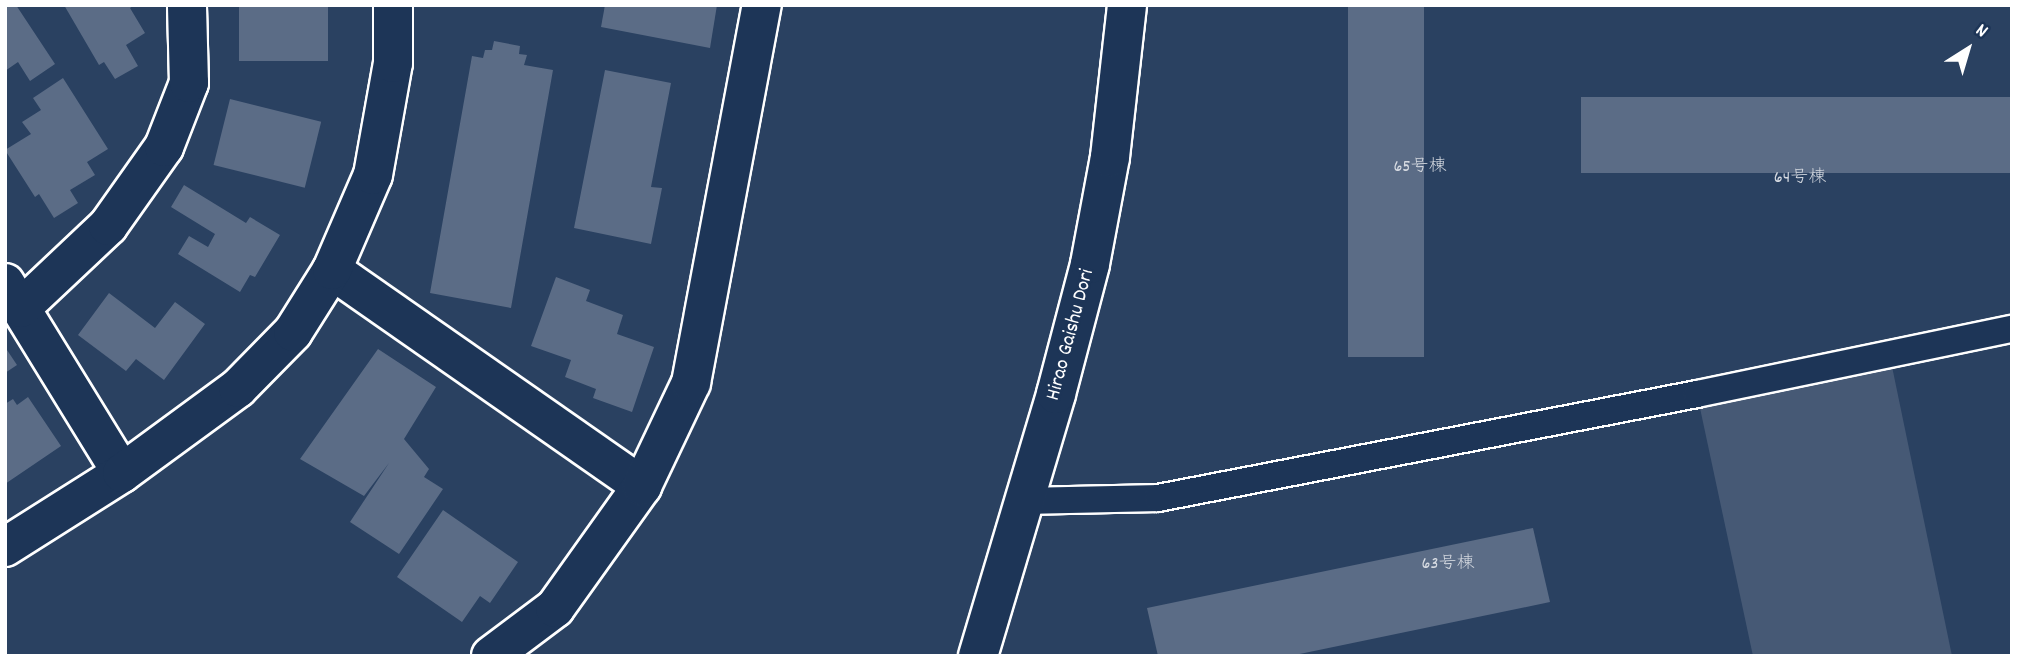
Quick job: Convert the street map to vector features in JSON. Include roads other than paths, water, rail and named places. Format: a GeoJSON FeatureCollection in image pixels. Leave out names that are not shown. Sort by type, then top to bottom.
{"type":"FeatureCollection","features":[{"type":"Feature","properties":{"kind":"street"},"geometry":{"type":"LineString","coordinates":[[122,473],[13,296],[108,226],[164,147],[189,83],[187,5]]}},
{"type":"Feature","properties":{"kind":"street"},"geometry":{"type":"LineString","coordinates":[[5,547],[122,473],[238,388],[293,332],[332,270],[373,175],[393,64],[393,5]]}},
{"type":"Feature","properties":{"kind":"street"},"geometry":{"type":"LineString","coordinates":[[491,656],[555,608],[642,486],[691,383],[762,5]]}},
{"type":"Feature","properties":{"kind":"street","name":"Hirao Gaishu Dori"},"geometry":{"type":"LineString","coordinates":[[978,656],[1025,501],[1090,264],[1110,157],[1127,5]]}},
{"type":"Feature","properties":{"kind":"street"},"geometry":{"type":"LineString","coordinates":[[332,270],[642,486]]}},
{"type":"Feature","properties":{"kind":"lane"},"geometry":{"type":"LineString","coordinates":[[1025,501],[1158,498],[1697,394],[2012,329]]}}]}
